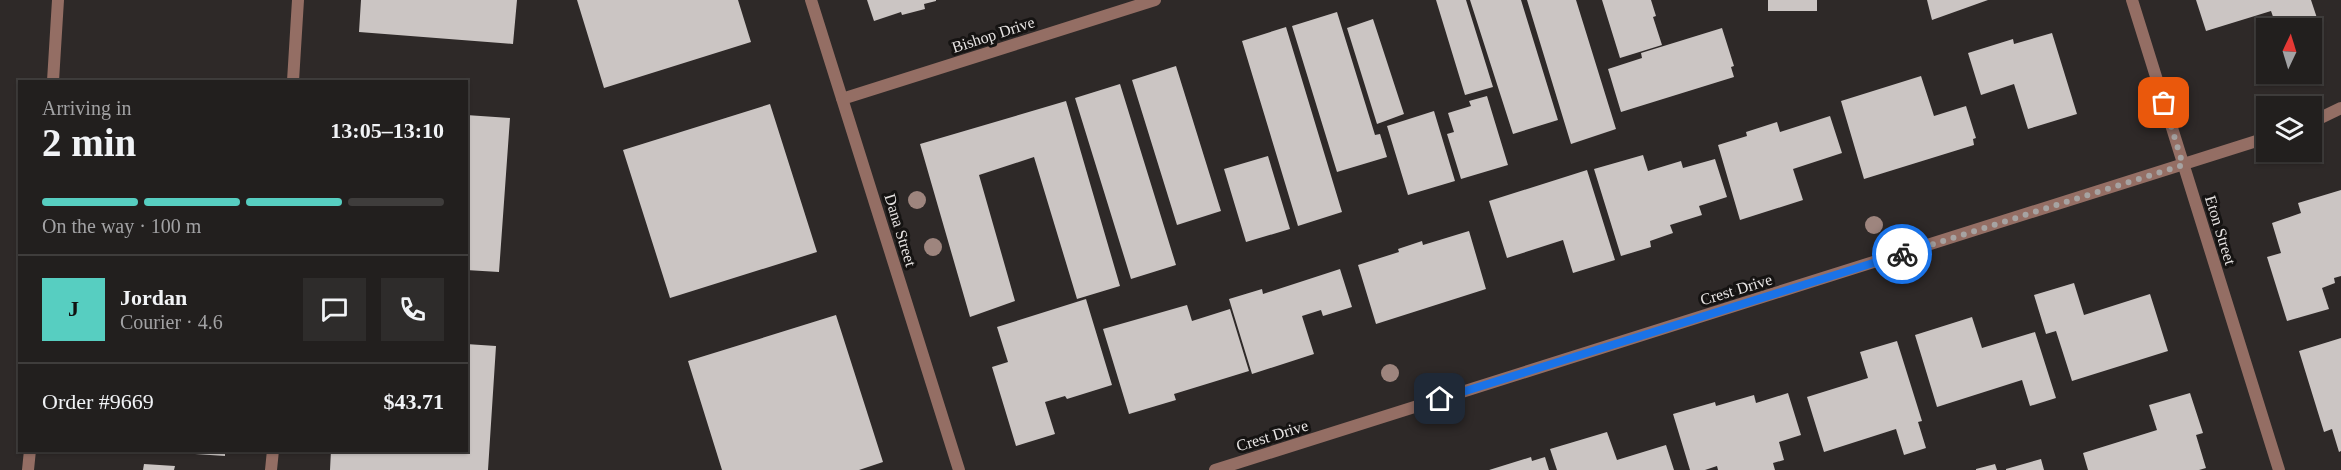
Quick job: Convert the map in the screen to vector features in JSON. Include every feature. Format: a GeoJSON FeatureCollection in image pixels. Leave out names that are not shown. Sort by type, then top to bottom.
{"type":"FeatureCollection","features":[{"type":"Feature","properties":{"kind":"street"},"geometry":{"type":"LineString","coordinates":[[53,80],[58,0]]}},
{"type":"Feature","properties":{"kind":"street"},"geometry":{"type":"LineString","coordinates":[[293,80],[298,0]]}},
{"type":"Feature","properties":{"kind":"street","name":"Dana Street"},"geometry":{"type":"LineString","coordinates":[[811,0],[959,470]]}},
{"type":"Feature","properties":{"kind":"street","name":"Bishop Drive"},"geometry":{"type":"LineString","coordinates":[[842,99],[1155,0]]}},
{"type":"Feature","properties":{"kind":"street","name":"Eton Street"},"geometry":{"type":"LineString","coordinates":[[2132,0],[2279,470]]}},
{"type":"Feature","properties":{"kind":"street"},"geometry":{"type":"LineString","coordinates":[[2322,117],[2341,108]]}},
{"type":"Feature","properties":{"kind":"street","name":"Crest Drive"},"geometry":{"type":"LineString","coordinates":[[1215,470],[2256,141]]}},
{"type":"Feature","properties":{"kind":"street"},"geometry":{"type":"LineString","coordinates":[[28,470],[30,452]]}},
{"type":"Feature","properties":{"kind":"street"},"geometry":{"type":"LineString","coordinates":[[272,470],[273,452]]}},
{"type":"Feature","properties":{"kind":"building"},"geometry":{"type":"Polygon","coordinates":[[[361,0],[517,0],[513,44],[359,32],[361,0]]]}},
{"type":"Feature","properties":{"kind":"building"},"geometry":{"type":"Polygon","coordinates":[[[577,0],[738,0],[751,42],[604,88],[577,0]]]}},
{"type":"Feature","properties":{"kind":"building"},"geometry":{"type":"Polygon","coordinates":[[[867,0],[936,1],[924,4],[925,9],[902,15],[901,12],[874,21],[867,0]]]}},
{"type":"Feature","properties":{"kind":"building"},"geometry":{"type":"Polygon","coordinates":[[[1436,0],[1466,0],[1493,87],[1465,95],[1436,0]]]}},
{"type":"Feature","properties":{"kind":"building"},"geometry":{"type":"Polygon","coordinates":[[[1470,0],[1521,0],[1558,120],[1513,134],[1470,0]]]}},
{"type":"Feature","properties":{"kind":"building"},"geometry":{"type":"Polygon","coordinates":[[[1527,0],[1576,0],[1616,129],[1571,144],[1527,0]]]}},
{"type":"Feature","properties":{"kind":"building"},"geometry":{"type":"Polygon","coordinates":[[[1602,0],[1651,0],[1656,16],[1653,17],[1662,45],[1620,58],[1602,0]]]}},
{"type":"Feature","properties":{"kind":"building"},"geometry":{"type":"Polygon","coordinates":[[[1768,0],[1817,0],[1817,11],[1768,11],[1768,0]]]}},
{"type":"Feature","properties":{"kind":"building"},"geometry":{"type":"Polygon","coordinates":[[[1927,0],[1988,0],[1932,20],[1927,0]]]}},
{"type":"Feature","properties":{"kind":"building"},"geometry":{"type":"Polygon","coordinates":[[[2196,0],[2311,0],[2317,18],[2273,18],[2271,11],[2206,31],[2196,0]]]}},
{"type":"Feature","properties":{"kind":"building"},"geometry":{"type":"Polygon","coordinates":[[[1337,12],[1375,135],[1380,134],[1387,157],[1337,172],[1292,26],[1337,12]]]}},
{"type":"Feature","properties":{"kind":"building"},"geometry":{"type":"Polygon","coordinates":[[[1373,19],[1404,114],[1377,124],[1347,28],[1373,19]]]}},
{"type":"Feature","properties":{"kind":"building"},"geometry":{"type":"Polygon","coordinates":[[[1286,27],[1342,212],[1298,226],[1242,41],[1286,27]]]}},
{"type":"Feature","properties":{"kind":"building"},"geometry":{"type":"Polygon","coordinates":[[[1722,28],[1734,66],[1731,67],[1734,77],[1621,112],[1608,69],[1642,58],[1641,53],[1722,28]]]}},
{"type":"Feature","properties":{"kind":"building"},"geometry":{"type":"Polygon","coordinates":[[[2052,33],[2077,114],[2028,129],[2014,84],[1981,95],[1968,53],[2013,39],[2014,44],[2052,33]]]}},
{"type":"Feature","properties":{"kind":"building"},"geometry":{"type":"Polygon","coordinates":[[[1176,66],[1221,211],[1177,225],[1132,80],[1176,66]]]}},
{"type":"Feature","properties":{"kind":"building"},"geometry":{"type":"Polygon","coordinates":[[[1921,76],[1934,116],[1966,106],[1976,138],[1973,139],[1974,145],[1864,179],[1841,101],[1921,76]]]}},
{"type":"Feature","properties":{"kind":"building"},"geometry":{"type":"Polygon","coordinates":[[[1120,84],[1176,265],[1131,279],[1075,98],[1120,84]]]}},
{"type":"Feature","properties":{"kind":"building"},"geometry":{"type":"Polygon","coordinates":[[[1487,96],[1508,165],[1461,179],[1447,134],[1454,132],[1448,113],[1471,106],[1469,101],[1487,96]]]}},
{"type":"Feature","properties":{"kind":"building"},"geometry":{"type":"Polygon","coordinates":[[[1066,101],[1120,286],[1077,299],[1034,157],[979,175],[1015,301],[970,317],[920,144],[1066,101]]]}},
{"type":"Feature","properties":{"kind":"building"},"geometry":{"type":"Polygon","coordinates":[[[770,104],[817,252],[670,298],[623,150],[770,104]]]}},
{"type":"Feature","properties":{"kind":"building"},"geometry":{"type":"Polygon","coordinates":[[[1434,111],[1455,181],[1408,195],[1387,126],[1434,111]]]}},
{"type":"Feature","properties":{"kind":"building"},"geometry":{"type":"Polygon","coordinates":[[[468,115],[510,118],[499,272],[468,270],[468,115]]]}},
{"type":"Feature","properties":{"kind":"building"},"geometry":{"type":"Polygon","coordinates":[[[1830,116],[1842,153],[1793,169],[1803,200],[1740,220],[1718,145],[1747,136],[1746,132],[1777,122],[1780,132],[1830,116]]]}},
{"type":"Feature","properties":{"kind":"building"},"geometry":{"type":"Polygon","coordinates":[[[1643,155],[1648,171],[1681,161],[1683,168],[1715,159],[1727,197],[1699,206],[1702,215],[1670,225],[1673,233],[1650,241],[1651,247],[1621,256],[1594,169],[1643,155]]]}},
{"type":"Feature","properties":{"kind":"building"},"geometry":{"type":"Polygon","coordinates":[[[1268,156],[1290,229],[1246,242],[1224,169],[1268,156]]]}},
{"type":"Feature","properties":{"kind":"building"},"geometry":{"type":"Polygon","coordinates":[[[1587,170],[1615,260],[1573,273],[1563,240],[1507,258],[1489,201],[1587,170]]]}},
{"type":"Feature","properties":{"kind":"building"},"geometry":{"type":"Polygon","coordinates":[[[2341,190],[2341,276],[2334,278],[2335,283],[2322,288],[2329,309],[2287,321],[2267,257],[2281,253],[2272,223],[2301,213],[2298,203],[2341,190]]]}},
{"type":"Feature","properties":{"kind":"building"},"geometry":{"type":"Polygon","coordinates":[[[1469,231],[1486,289],[1376,324],[1358,265],[1399,252],[1398,249],[1422,241],[1423,245],[1469,231]]]}},
{"type":"Feature","properties":{"kind":"building"},"geometry":{"type":"Polygon","coordinates":[[[1340,269],[1352,307],[1323,316],[1321,310],[1302,316],[1314,354],[1252,374],[1229,299],[1262,289],[1263,294],[1340,269]]]}},
{"type":"Feature","properties":{"kind":"building"},"geometry":{"type":"Polygon","coordinates":[[[2074,283],[2084,315],[2150,294],[2168,351],[2072,381],[2056,331],[2046,334],[2034,295],[2074,283]]]}},
{"type":"Feature","properties":{"kind":"building"},"geometry":{"type":"Polygon","coordinates":[[[1086,299],[1112,385],[1067,399],[1065,396],[1045,402],[1055,434],[1016,446],[992,367],[1008,362],[997,327],[1086,299]]]}},
{"type":"Feature","properties":{"kind":"building"},"geometry":{"type":"Polygon","coordinates":[[[1187,305],[1192,321],[1230,309],[1249,371],[1174,394],[1176,400],[1129,414],[1103,329],[1187,305]]]}},
{"type":"Feature","properties":{"kind":"building"},"geometry":{"type":"Polygon","coordinates":[[[836,315],[883,462],[859,470],[722,470],[688,361],[836,315]]]}},
{"type":"Feature","properties":{"kind":"building"},"geometry":{"type":"Polygon","coordinates":[[[1972,317],[1982,348],[2035,332],[2056,398],[2030,406],[2022,380],[1937,407],[1915,335],[1972,317]]]}},
{"type":"Feature","properties":{"kind":"building"},"geometry":{"type":"Polygon","coordinates":[[[2341,338],[2341,451],[2339,452],[2332,429],[2324,432],[2299,351],[2341,338]]]}},
{"type":"Feature","properties":{"kind":"building"},"geometry":{"type":"Polygon","coordinates":[[[1897,341],[1922,421],[1918,422],[1926,448],[1904,455],[1896,429],[1824,452],[1807,397],[1868,378],[1860,352],[1897,341]]]}},
{"type":"Feature","properties":{"kind":"building"},"geometry":{"type":"Polygon","coordinates":[[[468,344],[496,346],[488,470],[330,470],[331,452],[468,452],[468,344]]]}},
{"type":"Feature","properties":{"kind":"building"},"geometry":{"type":"Polygon","coordinates":[[[1788,393],[1801,435],[1779,442],[1784,460],[1773,463],[1775,470],[1718,470],[1717,466],[1705,470],[1690,470],[1673,414],[1715,402],[1716,406],[1754,395],[1756,403],[1788,393]]]}},
{"type":"Feature","properties":{"kind":"building"},"geometry":{"type":"Polygon","coordinates":[[[2190,393],[2203,433],[2196,435],[2206,468],[2199,470],[2088,470],[2083,453],[2157,430],[2149,405],[2190,393]]]}},
{"type":"Feature","properties":{"kind":"building"},"geometry":{"type":"Polygon","coordinates":[[[1607,432],[1617,460],[1666,445],[1674,470],[1557,470],[1550,449],[1607,432]]]}},
{"type":"Feature","properties":{"kind":"building"},"geometry":{"type":"Polygon","coordinates":[[[165,452],[225,452],[225,456],[165,452]]]}},
{"type":"Feature","properties":{"kind":"building"},"geometry":{"type":"Polygon","coordinates":[[[1531,457],[1532,461],[1545,457],[1549,470],[1489,470],[1531,457]]]}},
{"type":"Feature","properties":{"kind":"building"},"geometry":{"type":"Polygon","coordinates":[[[2041,459],[2044,470],[2006,470],[2006,469],[2041,459]]]}},
{"type":"Feature","properties":{"kind":"building"},"geometry":{"type":"Polygon","coordinates":[[[144,464],[175,466],[174,470],[143,470],[144,464]]]}},
{"type":"Feature","properties":{"kind":"building"},"geometry":{"type":"Polygon","coordinates":[[[1995,464],[1997,470],[1976,470],[1976,469],[1995,464]]]}},
{"type":"Feature","properties":{"kind":"way so far"},"geometry":{"type":"LineString","coordinates":[[1902,254],[2183,165],[2164,103]]}},
{"type":"Feature","properties":{"kind":"route"},"geometry":{"type":"LineString","coordinates":[[1440,399],[1902,254]]}}]}
